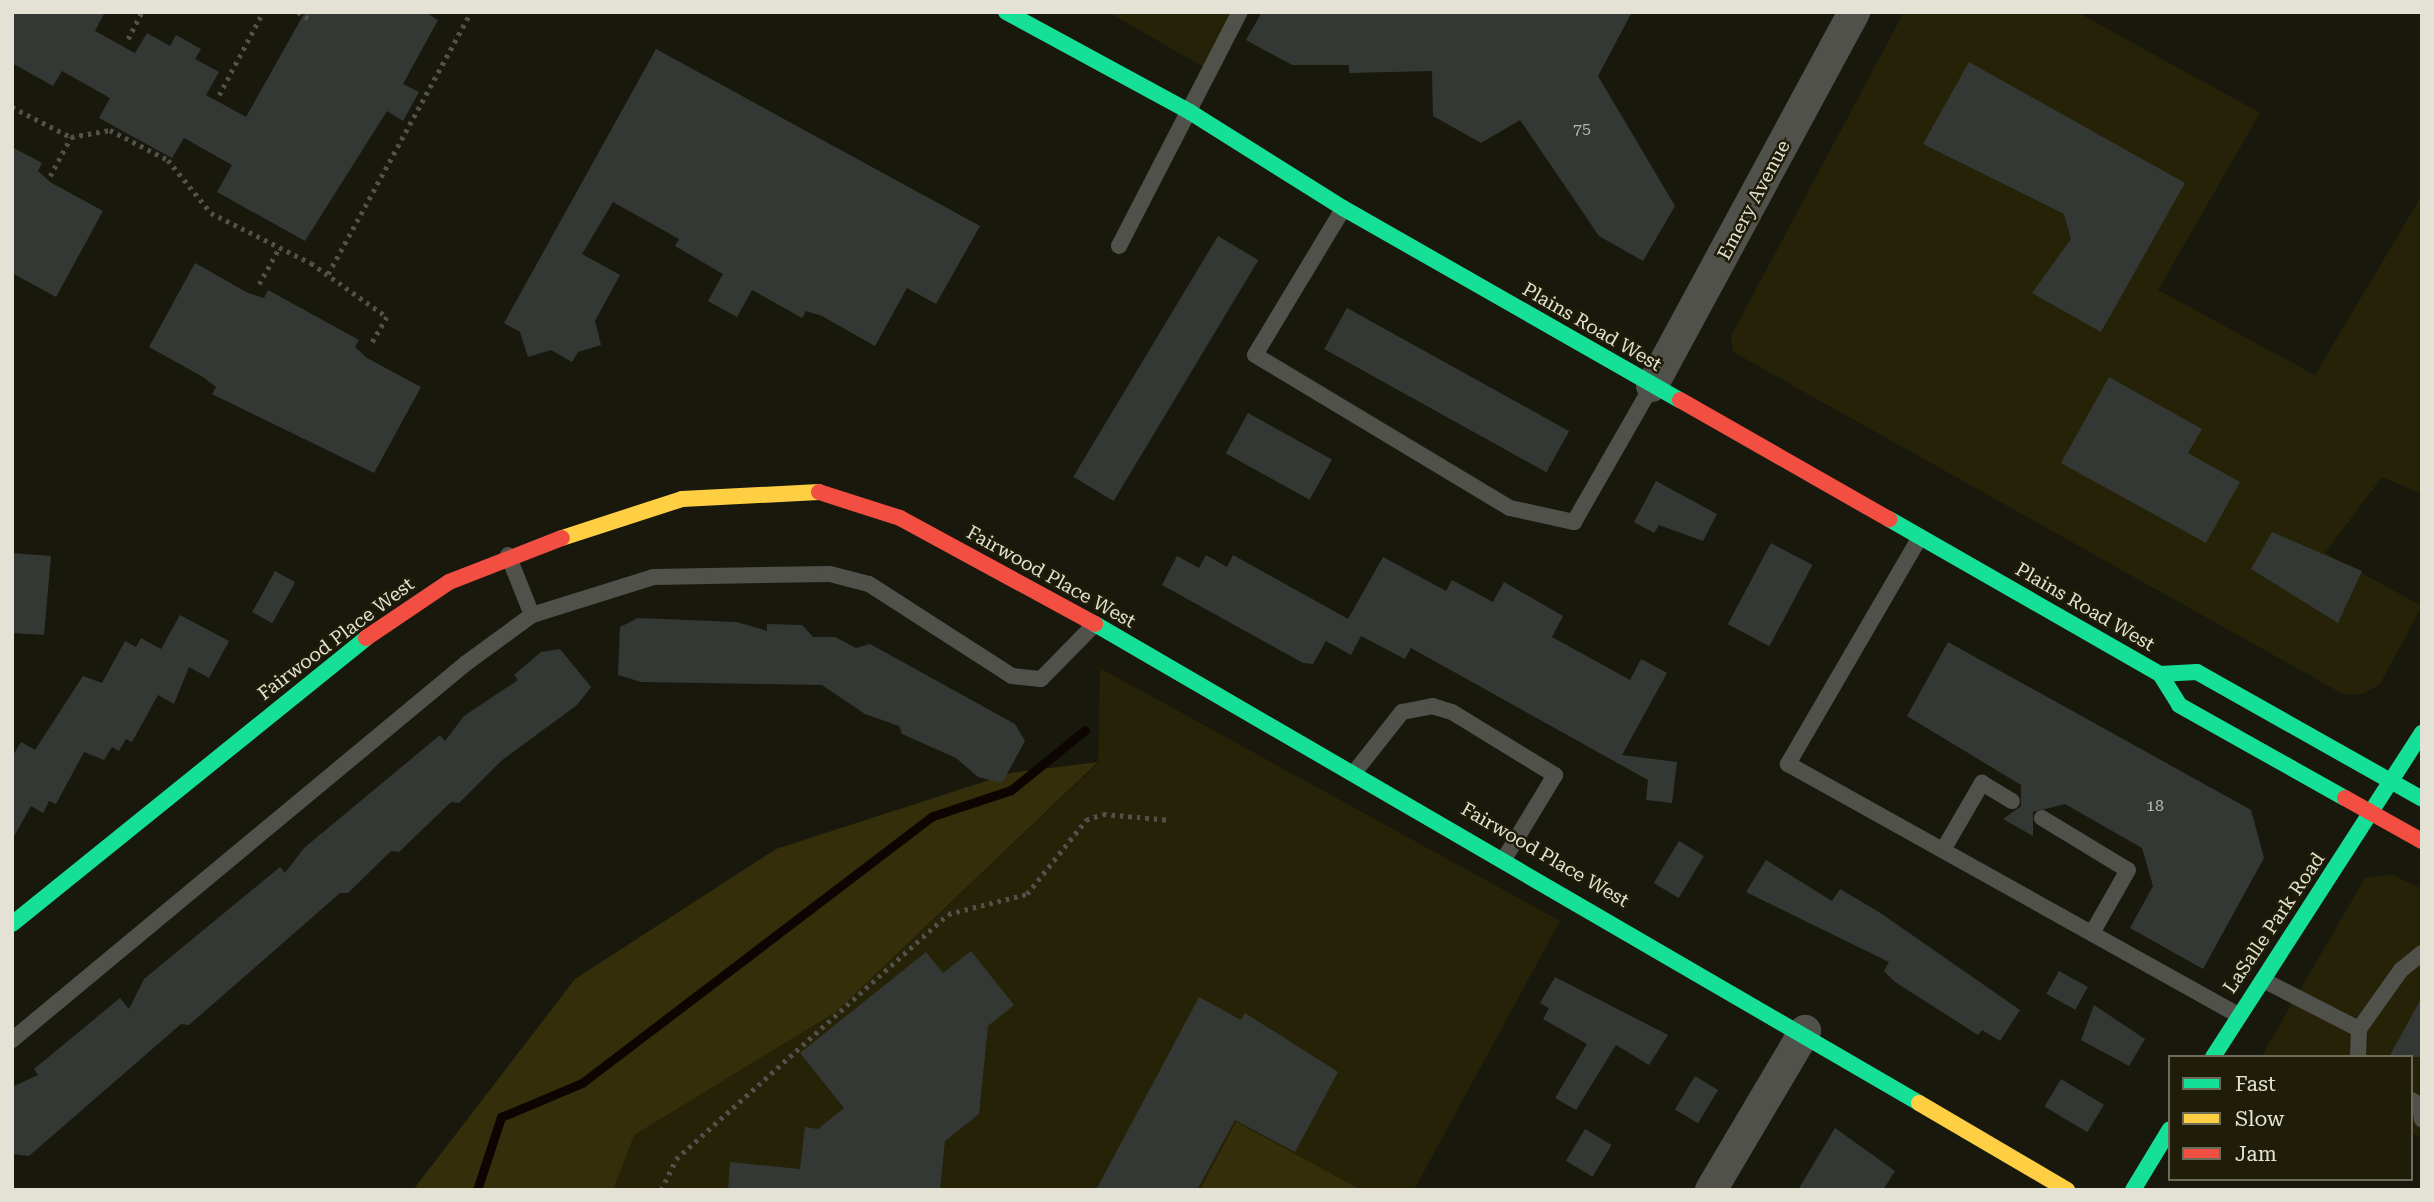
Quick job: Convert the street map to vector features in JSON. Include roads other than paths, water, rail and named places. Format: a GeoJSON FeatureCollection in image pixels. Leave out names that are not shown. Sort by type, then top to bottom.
{"type":"FeatureCollection","features":[{"type":"Feature","properties":{"kind":"main road","name":"Plains Road West"},"geometry":{"type":"LineString","coordinates":[[1006,12],[1190,112],[1343,208],[2160,674],[2179,705],[2422,841]]}},
{"type":"Feature","properties":{"kind":"main road","name":"Fairwood Place West"},"geometry":{"type":"LineString","coordinates":[[12,924],[379,628],[449,582],[508,555],[682,499],[769,490],[837,493],[911,524],[1092,627],[1357,769],[1805,1031],[2067,1190]]}},
{"type":"Feature","properties":{"kind":"main road","name":"Plains Road West"},"geometry":{"type":"LineString","coordinates":[[2160,674],[2197,672],[2422,799]]}},
{"type":"Feature","properties":{"kind":"main road","name":"LaSalle Park Road"},"geometry":{"type":"LineString","coordinates":[[2214,1055],[2238,1015],[2265,981],[2422,733]]}},
{"type":"Feature","properties":{"kind":"main road"},"geometry":{"type":"LineString","coordinates":[[2133,1190],[2168,1132]]}},
{"type":"Feature","properties":{"kind":"street","name":"Emery Avenue"},"geometry":{"type":"LineString","coordinates":[[1652,386],[1854,12]]}},
{"type":"Feature","properties":{"kind":"street"},"geometry":{"type":"LineString","coordinates":[[1711,1190],[1805,1031]]}},
{"type":"Feature","properties":{"kind":"lane"},"geometry":{"type":"LineString","coordinates":[[1119,246],[1240,12]]}},
{"type":"Feature","properties":{"kind":"lane"},"geometry":{"type":"LineString","coordinates":[[1343,208],[1255,355],[1510,508],[1574,522],[1652,386]]}},
{"type":"Feature","properties":{"kind":"lane"},"geometry":{"type":"LineString","coordinates":[[1920,537],[1788,764],[2238,1015]]}},
{"type":"Feature","properties":{"kind":"lane"},"geometry":{"type":"LineString","coordinates":[[508,555],[532,615]]}},
{"type":"Feature","properties":{"kind":"lane"},"geometry":{"type":"LineString","coordinates":[[12,1040],[465,664],[532,615],[653,577],[830,574],[869,584],[1012,676],[1041,679],[1092,627]]}},
{"type":"Feature","properties":{"kind":"lane"},"geometry":{"type":"LineString","coordinates":[[1357,769],[1402,712],[1432,706],[1452,712],[1555,775],[1506,856]]}},
{"type":"Feature","properties":{"kind":"lane"},"geometry":{"type":"LineString","coordinates":[[1943,850],[1982,783],[2012,801]]}},
{"type":"Feature","properties":{"kind":"lane"},"geometry":{"type":"LineString","coordinates":[[2042,818],[2129,870],[2092,933]]}},
{"type":"Feature","properties":{"kind":"lane"},"geometry":{"type":"LineString","coordinates":[[2358,1055],[2359,1029],[2401,970],[2422,953]]}},
{"type":"Feature","properties":{"kind":"lane"},"geometry":{"type":"LineString","coordinates":[[2265,981],[2359,1029]]}},
{"type":"Feature","properties":{"kind":"waterway"},"geometry":{"type":"LineString","coordinates":[[477,1190],[501,1117],[582,1083],[933,816],[1011,790],[1085,730]]}}]}
